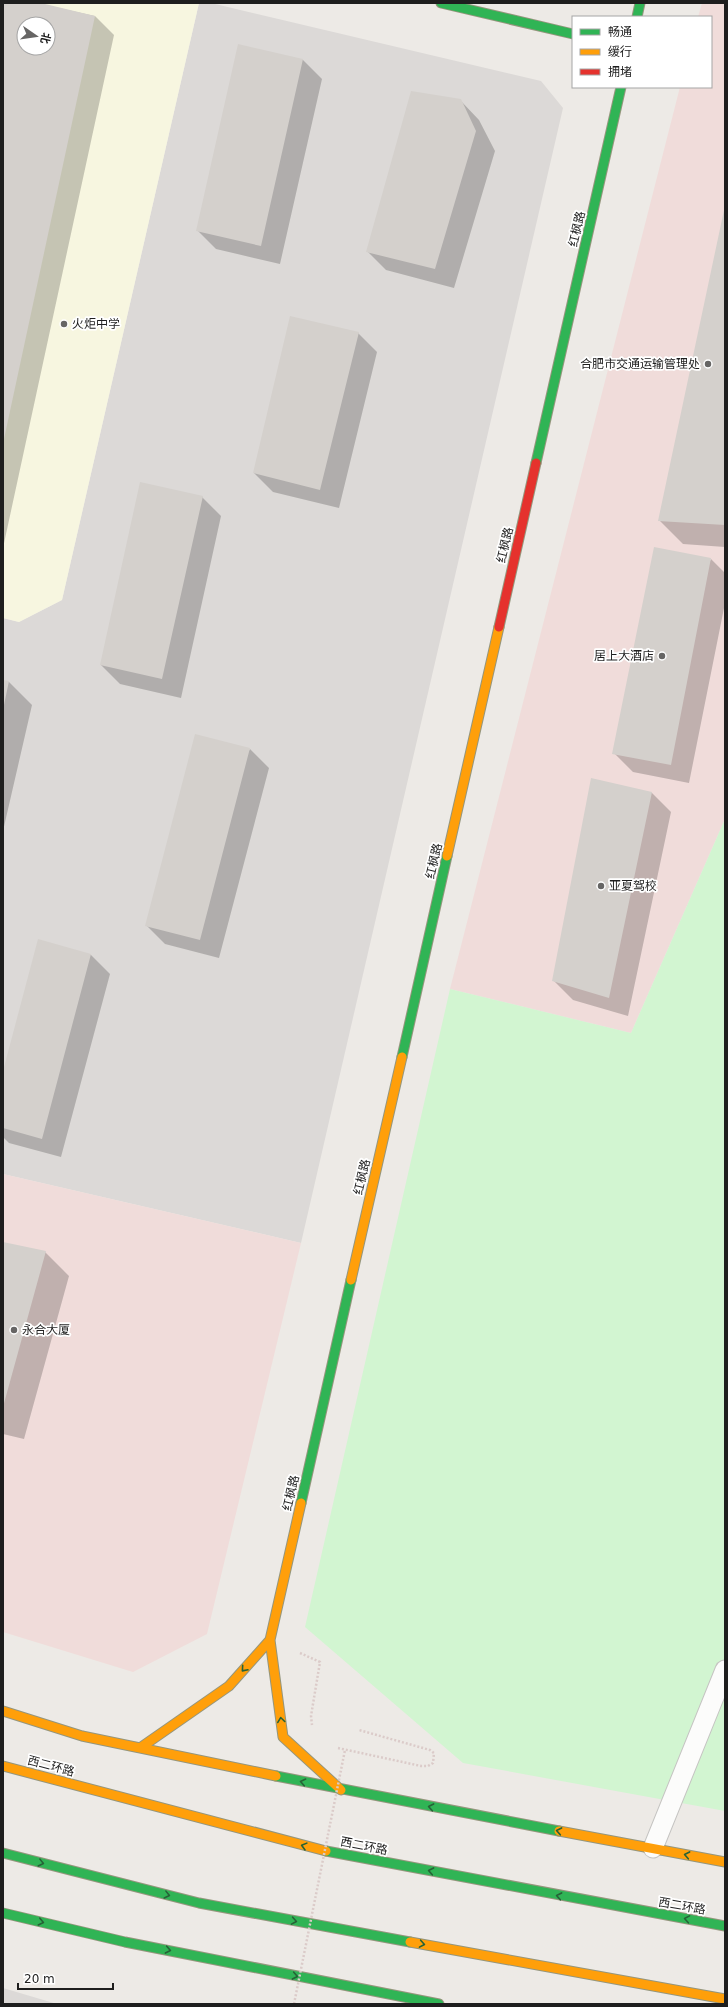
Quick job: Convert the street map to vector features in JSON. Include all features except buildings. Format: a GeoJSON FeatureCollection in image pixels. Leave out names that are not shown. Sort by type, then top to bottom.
{"type":"FeatureCollection","features":[{"type":"Feature","properties":{"kind":"main road"},"geometry":{"type":"LineString","coordinates":[[441,3],[572,34]]}},
{"type":"Feature","properties":{"kind":"main road"},"geometry":{"type":"LineString","coordinates":[[637,16],[640,3]]}},
{"type":"Feature","properties":{"kind":"main road","name":"红枫路"},"geometry":{"type":"LineString","coordinates":[[270,1640],[621,88]]}},
{"type":"Feature","properties":{"kind":"main road"},"geometry":{"type":"LineString","coordinates":[[140,1748],[229,1686],[270,1640]]}},
{"type":"Feature","properties":{"kind":"main road"},"geometry":{"type":"LineString","coordinates":[[270,1640],[284,1737],[341,1790]]}},
{"type":"Feature","properties":{"kind":"main road"},"geometry":{"type":"LineString","coordinates":[[3,1711],[82,1736],[341,1790],[725,1862]]}},
{"type":"Feature","properties":{"kind":"main road","name":"西二环路"},"geometry":{"type":"LineString","coordinates":[[3,1766],[319,1850],[725,1926]]}},
{"type":"Feature","properties":{"kind":"main road"},"geometry":{"type":"LineString","coordinates":[[3,1853],[199,1903],[725,2000]]}},
{"type":"Feature","properties":{"kind":"main road"},"geometry":{"type":"LineString","coordinates":[[3,1913],[125,1942],[439,2004]]}},
{"type":"Feature","properties":{"kind":"lane"},"geometry":{"type":"LineString","coordinates":[[653,1848],[725,1670]]}},
{"type":"Feature","properties":{"kind":"path"},"geometry":{"type":"LineString","coordinates":[[313,1728],[310,1716],[319,1671]]}},
{"type":"Feature","properties":{"kind":"path"},"geometry":{"type":"LineString","coordinates":[[333,1746],[345,1750],[421,1766],[428,1766],[433,1763],[434,1753],[430,1750],[359,1730]]}},
{"type":"Feature","properties":{"kind":"path"},"geometry":{"type":"LineString","coordinates":[[294,2004],[345,1750]]}},
{"type":"Feature","properties":{"kind":"shaded area","name":"火炬中学"},"geometry":{"type":"Polygon","coordinates":[[[3,3],[199,3],[62,600],[19,622],[3,618],[3,3]]]}},
{"type":"Feature","properties":{"kind":"shaded area"},"geometry":{"type":"Polygon","coordinates":[[[199,3],[211,3],[541,81],[563,108],[301,1243],[3,1174],[3,618],[19,622],[62,600],[199,3]]]}},
{"type":"Feature","properties":{"kind":"shaded area"},"geometry":{"type":"Polygon","coordinates":[[[702,3],[725,3],[725,819],[631,1033],[450,989],[680,88],[712,88],[712,16],[698,16],[702,3]]]}},
{"type":"Feature","properties":{"kind":"shaded area"},"geometry":{"type":"Polygon","coordinates":[[[3,1174],[301,1243],[207,1634],[133,1672],[3,1632],[3,1174]]]}},
{"type":"Feature","properties":{"kind":"shaded area"},"geometry":{"type":"Polygon","coordinates":[[[3,1988],[57,2004],[3,2004],[3,1988]]]}},
{"type":"Feature","properties":{"kind":"green space"},"geometry":{"type":"Polygon","coordinates":[[[725,819],[725,1811],[463,1763],[305,1627],[450,989],[631,1033],[725,819]]]}},
{"type":"Feature","properties":{"kind":"traffic: fast"},"geometry":{"type":"LineString","coordinates":[[441,3],[572,34]]}},
{"type":"Feature","properties":{"kind":"traffic: fast"},"geometry":{"type":"LineString","coordinates":[[637,16],[640,3]]}},
{"type":"Feature","properties":{"kind":"traffic: fast"},"geometry":{"type":"LineString","coordinates":[[536,463],[621,88]]}},
{"type":"Feature","properties":{"kind":"traffic: fast"},"geometry":{"type":"LineString","coordinates":[[402,1057],[447,856]]}},
{"type":"Feature","properties":{"kind":"traffic: fast"},"geometry":{"type":"LineString","coordinates":[[301,1503],[351,1280]]}},
{"type":"Feature","properties":{"kind":"traffic: fast"},"geometry":{"type":"LineString","coordinates":[[276,1776],[559,1831]]}},
{"type":"Feature","properties":{"kind":"traffic: fast"},"geometry":{"type":"LineString","coordinates":[[326,1851],[725,1926]]}},
{"type":"Feature","properties":{"kind":"traffic: fast"},"geometry":{"type":"LineString","coordinates":[[3,1853],[199,1903],[410,1942]]}},
{"type":"Feature","properties":{"kind":"traffic: fast"},"geometry":{"type":"LineString","coordinates":[[3,1913],[125,1942],[439,2004]]}},
{"type":"Feature","properties":{"kind":"traffic: slow"},"geometry":{"type":"LineString","coordinates":[[447,856],[499,627]]}},
{"type":"Feature","properties":{"kind":"traffic: slow"},"geometry":{"type":"LineString","coordinates":[[351,1280],[402,1057]]}},
{"type":"Feature","properties":{"kind":"traffic: slow"},"geometry":{"type":"LineString","coordinates":[[301,1503],[270,1640],[283,1737],[341,1790]]}},
{"type":"Feature","properties":{"kind":"traffic: slow"},"geometry":{"type":"LineString","coordinates":[[140,1748],[229,1686],[270,1640]]}},
{"type":"Feature","properties":{"kind":"traffic: slow"},"geometry":{"type":"LineString","coordinates":[[3,1711],[82,1736],[276,1776]]}},
{"type":"Feature","properties":{"kind":"traffic: slow"},"geometry":{"type":"LineString","coordinates":[[3,1766],[326,1851]]}},
{"type":"Feature","properties":{"kind":"traffic: slow"},"geometry":{"type":"LineString","coordinates":[[559,1831],[725,1862]]}},
{"type":"Feature","properties":{"kind":"traffic: slow"},"geometry":{"type":"LineString","coordinates":[[410,1942],[725,1999]]}},
{"type":"Feature","properties":{"kind":"traffic: jam"},"geometry":{"type":"LineString","coordinates":[[499,627],[536,463]]}},
{"type":"Feature","properties":{"kind":"place","name":"火炬中学"},"geometry":{"type":"Point","coordinates":[64,324]}},
{"type":"Feature","properties":{"kind":"place","name":"合肥市交通运输管理处"},"geometry":{"type":"Point","coordinates":[708,364]}},
{"type":"Feature","properties":{"kind":"place","name":"居上大酒店"},"geometry":{"type":"Point","coordinates":[662,656]}},
{"type":"Feature","properties":{"kind":"place","name":"亚夏驾校"},"geometry":{"type":"Point","coordinates":[601,886]}},
{"type":"Feature","properties":{"kind":"place","name":"永合大厦"},"geometry":{"type":"Point","coordinates":[14,1330]}}]}
